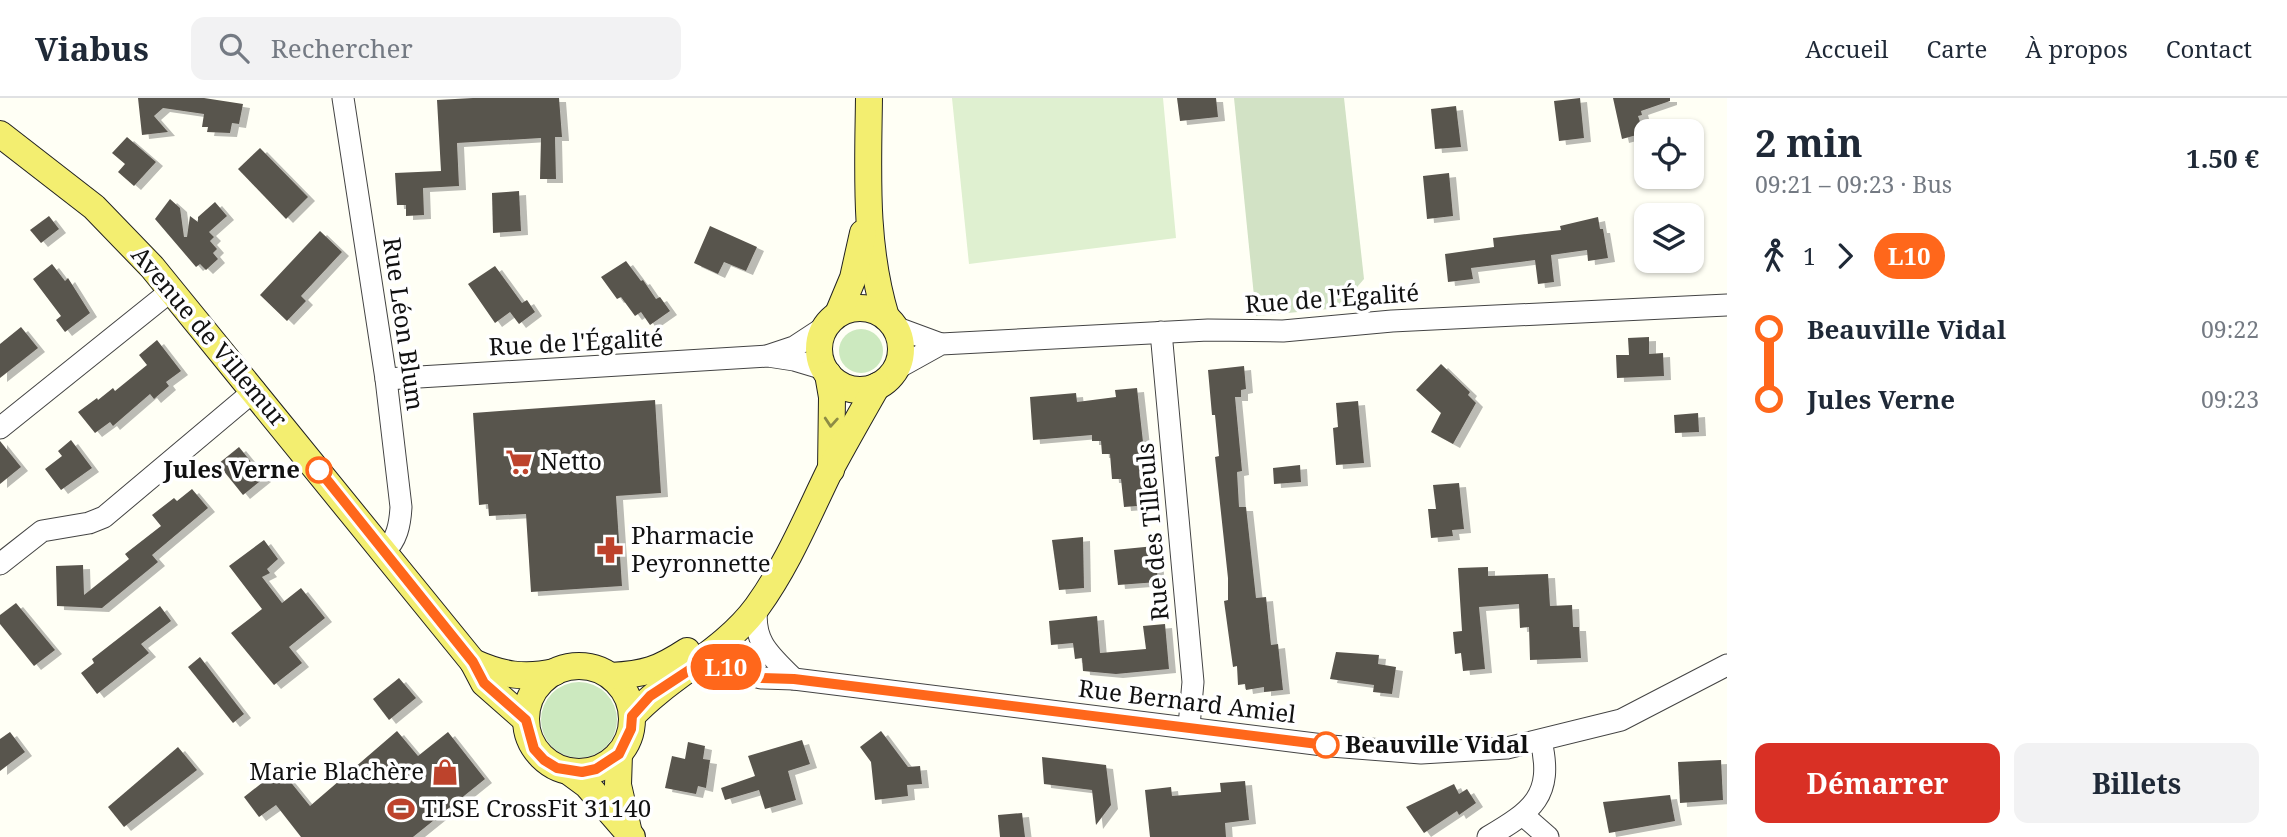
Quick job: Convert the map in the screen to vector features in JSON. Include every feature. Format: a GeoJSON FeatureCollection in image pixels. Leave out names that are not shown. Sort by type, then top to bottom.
{"type":"FeatureCollection","features":[{"type":"Feature","properties":{"kind":"main road"},"geometry":{"type":"LineString","coordinates":[[632,716],[650,696],[691,669],[762,597],[796,545],[831,470],[901,347],[876,278],[867,214],[869,98]]}},
{"type":"Feature","properties":{"kind":"main road","name":"Avenue de Villemur"},"geometry":{"type":"LineString","coordinates":[[0,134],[94,207],[172,290],[473,662],[484,683],[526,720]]}},
{"type":"Feature","properties":{"kind":"main road"},"geometry":{"type":"LineString","coordinates":[[831,470],[832,418],[826,372],[819,348],[853,278],[867,214]]}},
{"type":"Feature","properties":{"kind":"main road"},"geometry":{"type":"LineString","coordinates":[[832,320],[862,308],[890,322]]}},
{"type":"Feature","properties":{"kind":"main road"},"geometry":{"type":"LineString","coordinates":[[826,372],[845,387],[855,390],[886,377]]}},
{"type":"Feature","properties":{"kind":"main road"},"geometry":{"type":"LineString","coordinates":[[473,662],[510,676],[530,677],[584,666],[611,676],[639,675],[659,669],[762,597]]}},
{"type":"Feature","properties":{"kind":"main road"},"geometry":{"type":"LineString","coordinates":[[555,672],[539,684],[529,701],[526,720],[534,749],[544,760],[568,771],[587,785],[630,834]]}},
{"type":"Feature","properties":{"kind":"main road"},"geometry":{"type":"LineString","coordinates":[[611,676],[622,687],[632,716],[631,729],[619,754],[618,785],[630,834]]}},
{"type":"Feature","properties":{"kind":"main road"},"geometry":{"type":"LineString","coordinates":[[568,771],[596,769],[619,754]]}},
{"type":"Feature","properties":{"kind":"street","name":"Rue Léon Blum"},"geometry":{"type":"LineString","coordinates":[[343,98],[386,379],[401,507],[400,524],[392,544],[384,552]]}},
{"type":"Feature","properties":{"kind":"street"},"geometry":{"type":"LineString","coordinates":[[0,428],[172,290]]}},
{"type":"Feature","properties":{"kind":"street","name":"Rue de l'Égalité"},"geometry":{"type":"LineString","coordinates":[[886,377],[941,345],[1161,332],[1283,331],[1392,321],[1727,305]]}},
{"type":"Feature","properties":{"kind":"street","name":"Rue de l'Égalité"},"geometry":{"type":"LineString","coordinates":[[768,356],[794,347],[832,320]]}},
{"type":"Feature","properties":{"kind":"street","name":"Rue de l'Égalité"},"geometry":{"type":"LineString","coordinates":[[890,322],[941,345]]}},
{"type":"Feature","properties":{"kind":"street","name":"Rue des Tilleuls"},"geometry":{"type":"LineString","coordinates":[[1161,332],[1193,682],[1189,726]]}},
{"type":"Feature","properties":{"kind":"street","name":"Rue de l'Égalité"},"geometry":{"type":"LineString","coordinates":[[386,379],[768,356],[794,360],[826,372]]}},
{"type":"Feature","properties":{"kind":"street"},"geometry":{"type":"LineString","coordinates":[[0,564],[42,531],[104,517],[255,390]]}},
{"type":"Feature","properties":{"kind":"street"},"geometry":{"type":"LineString","coordinates":[[762,597],[754,623],[763,650],[794,679]]}},
{"type":"Feature","properties":{"kind":"street","name":"Rue Bernard Amiel"},"geometry":{"type":"LineString","coordinates":[[691,669],[723,666],[761,678],[794,679],[1132,722],[1189,726],[1331,746],[1421,753],[1468,752],[1541,741],[1621,720],[1727,665]]}},
{"type":"Feature","properties":{"kind":"street"},"geometry":{"type":"LineString","coordinates":[[1488,837],[1524,816],[1539,797],[1546,777],[1541,741]]}},
{"type":"Feature","properties":{"kind":"street"},"geometry":{"type":"LineString","coordinates":[[1524,816],[1548,837]]}},
{"type":"Feature","properties":{"kind":"green space"},"geometry":{"type":"Polygon","coordinates":[[[952,98],[1163,98],[1176,238],[969,264],[952,98]]]}},
{"type":"Feature","properties":{"kind":"green space"},"geometry":{"type":"Polygon","coordinates":[[[1234,98],[1344,98],[1364,279],[1339,308],[1256,316],[1234,98]]]}},
{"type":"Feature","properties":{"kind":"green space"},"geometry":{"type":"Polygon","coordinates":[[[861,329],[876,336],[883,351],[876,366],[861,373],[846,366],[839,351],[846,336],[861,329]]]}},
{"type":"Feature","properties":{"kind":"green space"},"geometry":{"type":"Polygon","coordinates":[[[579,682],[593,685],[606,693],[614,706],[617,720],[614,734],[606,747],[593,755],[579,758],[565,755],[552,747],[544,734],[541,720],[544,706],[552,693],[565,685],[579,682]]]}},
{"type":"Feature","properties":{"kind":"building"},"geometry":{"type":"Polygon","coordinates":[[[138,98],[204,98],[243,104],[239,124],[232,123],[230,133],[207,132],[208,127],[202,127],[204,114],[163,108],[154,116],[168,132],[142,135],[138,98]]]}},
{"type":"Feature","properties":{"kind":"building"},"geometry":{"type":"Polygon","coordinates":[[[559,98],[562,137],[555,137],[556,179],[540,179],[541,138],[457,143],[459,186],[423,188],[424,215],[406,216],[406,205],[397,205],[395,173],[441,171],[437,100],[559,98]]]}},
{"type":"Feature","properties":{"kind":"building"},"geometry":{"type":"Polygon","coordinates":[[[1177,98],[1216,98],[1218,117],[1180,121],[1177,98]]]}},
{"type":"Feature","properties":{"kind":"building"},"geometry":{"type":"Polygon","coordinates":[[[1580,98],[1584,138],[1559,141],[1554,101],[1580,98]]]}},
{"type":"Feature","properties":{"kind":"building"},"geometry":{"type":"Polygon","coordinates":[[[1613,98],[1670,98],[1670,101],[1641,111],[1639,119],[1634,119],[1634,136],[1622,139],[1613,98]]]}},
{"type":"Feature","properties":{"kind":"building"},"geometry":{"type":"Polygon","coordinates":[[[1456,106],[1461,147],[1435,149],[1431,109],[1456,106]]]}},
{"type":"Feature","properties":{"kind":"building"},"geometry":{"type":"Polygon","coordinates":[[[127,137],[156,162],[134,186],[118,172],[125,164],[112,153],[127,137]]]}},
{"type":"Feature","properties":{"kind":"building"},"geometry":{"type":"Polygon","coordinates":[[[260,148],[308,197],[286,219],[238,169],[260,148]]]}},
{"type":"Feature","properties":{"kind":"building"},"geometry":{"type":"Polygon","coordinates":[[[1449,173],[1453,216],[1427,219],[1423,176],[1449,173]]]}},
{"type":"Feature","properties":{"kind":"building"},"geometry":{"type":"Polygon","coordinates":[[[519,191],[521,231],[493,233],[492,193],[519,191]]]}},
{"type":"Feature","properties":{"kind":"building"},"geometry":{"type":"Polygon","coordinates":[[[170,199],[180,208],[184,237],[187,237],[190,216],[198,222],[198,217],[215,202],[227,216],[209,232],[214,237],[210,241],[217,249],[213,253],[218,259],[206,270],[200,264],[196,267],[155,219],[170,199]]]}},
{"type":"Feature","properties":{"kind":"building"},"geometry":{"type":"Polygon","coordinates":[[[49,216],[59,229],[41,243],[30,230],[49,216]]]}},
{"type":"Feature","properties":{"kind":"building"},"geometry":{"type":"Polygon","coordinates":[[[1598,217],[1608,258],[1588,261],[1587,250],[1551,255],[1554,282],[1538,284],[1535,260],[1471,268],[1473,279],[1448,282],[1445,254],[1494,247],[1493,238],[1561,230],[1560,226],[1598,217]]]}},
{"type":"Feature","properties":{"kind":"building"},"geometry":{"type":"Polygon","coordinates":[[[710,226],[757,247],[746,271],[724,262],[718,274],[694,263],[710,226]]]}},
{"type":"Feature","properties":{"kind":"building"},"geometry":{"type":"Polygon","coordinates":[[[320,231],[342,252],[301,296],[306,301],[287,321],[260,295],[320,231]]]}},
{"type":"Feature","properties":{"kind":"building"},"geometry":{"type":"Polygon","coordinates":[[[626,261],[656,299],[660,297],[670,311],[650,325],[641,312],[635,316],[621,297],[617,299],[601,277],[626,261]]]}},
{"type":"Feature","properties":{"kind":"building"},"geometry":{"type":"Polygon","coordinates":[[[52,264],[65,281],[68,278],[90,313],[65,332],[56,320],[61,316],[33,279],[52,264]]]}},
{"type":"Feature","properties":{"kind":"building"},"geometry":{"type":"Polygon","coordinates":[[[495,266],[522,303],[527,300],[535,312],[519,324],[510,312],[495,323],[468,284],[495,266]]]}},
{"type":"Feature","properties":{"kind":"building"},"geometry":{"type":"Polygon","coordinates":[[[21,327],[38,348],[0,378],[0,344],[21,327]]]}},
{"type":"Feature","properties":{"kind":"building"},"geometry":{"type":"Polygon","coordinates":[[[1649,337],[1649,354],[1663,353],[1664,376],[1617,378],[1616,355],[1629,355],[1628,338],[1649,337]]]}},
{"type":"Feature","properties":{"kind":"building"},"geometry":{"type":"Polygon","coordinates":[[[157,340],[181,371],[166,382],[169,386],[154,399],[150,394],[113,426],[110,422],[95,433],[78,412],[113,388],[115,391],[147,365],[139,355],[157,340]]]}},
{"type":"Feature","properties":{"kind":"building"},"geometry":{"type":"Polygon","coordinates":[[[1441,364],[1470,392],[1468,395],[1476,403],[1453,444],[1431,432],[1441,413],[1416,390],[1441,364]]]}},
{"type":"Feature","properties":{"kind":"building"},"geometry":{"type":"Polygon","coordinates":[[[1244,366],[1246,389],[1241,390],[1241,397],[1235,397],[1242,471],[1237,472],[1239,507],[1246,507],[1256,598],[1266,597],[1271,645],[1278,644],[1283,690],[1264,692],[1264,687],[1246,690],[1245,684],[1238,685],[1237,666],[1233,667],[1224,601],[1228,600],[1228,578],[1215,457],[1219,456],[1208,370],[1244,366]]]}},
{"type":"Feature","properties":{"kind":"building"},"geometry":{"type":"Polygon","coordinates":[[[1137,388],[1150,505],[1124,507],[1121,479],[1112,479],[1110,454],[1102,454],[1101,441],[1092,441],[1092,435],[1033,440],[1030,397],[1076,393],[1077,402],[1116,397],[1115,390],[1137,388]]]}},
{"type":"Feature","properties":{"kind":"building"},"geometry":{"type":"Polygon","coordinates":[[[655,400],[661,493],[616,496],[622,586],[531,592],[526,514],[489,516],[488,504],[479,505],[473,413],[655,400]]]}},
{"type":"Feature","properties":{"kind":"building"},"geometry":{"type":"Polygon","coordinates":[[[1358,401],[1364,463],[1336,465],[1333,428],[1338,427],[1336,403],[1358,401]]]}},
{"type":"Feature","properties":{"kind":"building"},"geometry":{"type":"Polygon","coordinates":[[[1698,413],[1699,432],[1675,433],[1674,415],[1698,413]]]}},
{"type":"Feature","properties":{"kind":"building"},"geometry":{"type":"Polygon","coordinates":[[[71,440],[92,468],[61,490],[45,469],[62,456],[58,451],[71,440]]]}},
{"type":"Feature","properties":{"kind":"building"},"geometry":{"type":"Polygon","coordinates":[[[0,441],[21,467],[0,484],[0,441]]]}},
{"type":"Feature","properties":{"kind":"building"},"geometry":{"type":"Polygon","coordinates":[[[239,447],[264,478],[243,495],[218,464],[239,447]]]}},
{"type":"Feature","properties":{"kind":"building"},"geometry":{"type":"Polygon","coordinates":[[[1300,465],[1301,482],[1274,484],[1273,468],[1300,465]]]}},
{"type":"Feature","properties":{"kind":"building"},"geometry":{"type":"Polygon","coordinates":[[[1459,483],[1464,529],[1452,530],[1453,536],[1431,538],[1428,509],[1436,509],[1433,485],[1459,483]]]}},
{"type":"Feature","properties":{"kind":"building"},"geometry":{"type":"Polygon","coordinates":[[[192,489],[208,508],[152,555],[158,562],[102,608],[57,606],[56,566],[83,565],[84,595],[129,559],[125,554],[161,526],[152,515],[174,498],[177,501],[192,489]]]}},
{"type":"Feature","properties":{"kind":"building"},"geometry":{"type":"Polygon","coordinates":[[[1083,537],[1084,588],[1059,590],[1052,540],[1083,537]]]}},
{"type":"Feature","properties":{"kind":"building"},"geometry":{"type":"Polygon","coordinates":[[[264,540],[278,559],[267,569],[270,573],[262,577],[282,603],[301,588],[325,618],[289,647],[302,663],[274,685],[231,633],[262,609],[229,566],[264,540]]]}},
{"type":"Feature","properties":{"kind":"building"},"geometry":{"type":"Polygon","coordinates":[[[1155,546],[1158,582],[1118,585],[1114,550],[1155,546]]]}},
{"type":"Feature","properties":{"kind":"building"},"geometry":{"type":"Polygon","coordinates":[[[1488,567],[1488,576],[1548,574],[1550,606],[1572,605],[1573,627],[1579,627],[1581,658],[1530,660],[1529,627],[1520,628],[1519,604],[1479,607],[1485,669],[1463,671],[1461,653],[1455,654],[1453,632],[1462,631],[1458,568],[1488,567]]]}},
{"type":"Feature","properties":{"kind":"building"},"geometry":{"type":"Polygon","coordinates":[[[16,603],[55,650],[34,666],[0,624],[0,615],[16,603]]]}},
{"type":"Feature","properties":{"kind":"building"},"geometry":{"type":"Polygon","coordinates":[[[160,606],[171,621],[141,644],[149,653],[97,694],[81,673],[94,663],[92,659],[160,606]]]}},
{"type":"Feature","properties":{"kind":"building"},"geometry":{"type":"Polygon","coordinates":[[[1097,616],[1100,653],[1146,649],[1143,626],[1165,624],[1169,669],[1116,674],[1083,671],[1082,658],[1075,659],[1073,643],[1051,645],[1049,621],[1097,616]]]}},
{"type":"Feature","properties":{"kind":"building"},"geometry":{"type":"Polygon","coordinates":[[[1336,652],[1379,655],[1378,664],[1396,667],[1392,694],[1373,692],[1374,685],[1330,679],[1336,652]]]}},
{"type":"Feature","properties":{"kind":"building"},"geometry":{"type":"Polygon","coordinates":[[[200,657],[244,714],[233,723],[188,667],[200,657]]]}},
{"type":"Feature","properties":{"kind":"building"},"geometry":{"type":"Polygon","coordinates":[[[399,678],[416,698],[389,720],[373,699],[399,678]]]}},
{"type":"Feature","properties":{"kind":"building"},"geometry":{"type":"Polygon","coordinates":[[[397,731],[418,756],[448,732],[485,779],[413,837],[301,837],[276,805],[259,817],[244,797],[267,779],[263,774],[276,764],[310,806],[397,731]]]}},
{"type":"Feature","properties":{"kind":"building"},"geometry":{"type":"Polygon","coordinates":[[[881,731],[908,767],[920,766],[922,784],[907,785],[908,796],[875,800],[871,762],[860,747],[881,731]]]}},
{"type":"Feature","properties":{"kind":"building"},"geometry":{"type":"Polygon","coordinates":[[[10,732],[25,752],[0,771],[0,739],[10,732]]]}},
{"type":"Feature","properties":{"kind":"building"},"geometry":{"type":"Polygon","coordinates":[[[802,740],[810,764],[788,771],[796,800],[765,809],[759,790],[725,800],[721,788],[755,776],[748,756],[802,740]]]}},
{"type":"Feature","properties":{"kind":"building"},"geometry":{"type":"Polygon","coordinates":[[[688,742],[705,746],[703,759],[710,760],[706,788],[698,786],[696,794],[665,788],[672,756],[685,759],[688,742]]]}},
{"type":"Feature","properties":{"kind":"building"},"geometry":{"type":"Polygon","coordinates":[[[178,747],[197,770],[124,827],[108,807],[178,747]]]}},
{"type":"Feature","properties":{"kind":"building"},"geometry":{"type":"Polygon","coordinates":[[[1042,757],[1106,765],[1111,805],[1096,825],[1092,790],[1044,784],[1042,757]]]}},
{"type":"Feature","properties":{"kind":"building"},"geometry":{"type":"Polygon","coordinates":[[[1721,760],[1723,800],[1680,803],[1678,762],[1721,760]]]}},
{"type":"Feature","properties":{"kind":"building"},"geometry":{"type":"Polygon","coordinates":[[[1245,781],[1249,820],[1225,823],[1226,837],[1150,837],[1145,790],[1171,787],[1172,796],[1221,792],[1220,783],[1245,781]]]}},
{"type":"Feature","properties":{"kind":"building"},"geometry":{"type":"Polygon","coordinates":[[[1454,784],[1459,794],[1467,789],[1476,803],[1459,815],[1457,811],[1424,833],[1406,807],[1454,784]]]}},
{"type":"Feature","properties":{"kind":"building"},"geometry":{"type":"Polygon","coordinates":[[[1670,795],[1675,821],[1609,833],[1603,802],[1670,795]]]}},
{"type":"Feature","properties":{"kind":"building"},"geometry":{"type":"Polygon","coordinates":[[[1022,813],[1025,837],[1000,837],[998,815],[1022,813]]]}},
{"type":"Feature","properties":{"kind":"bus line","name":"L10"},"geometry":{"type":"LineString","coordinates":[[319,470],[443,629],[473,662],[484,683],[526,720],[534,749],[544,760],[557,768],[582,772],[609,763],[627,742],[632,716],[650,696],[691,669],[710,665],[723,666],[761,678],[794,679],[1326,745]]}},
{"type":"Feature","properties":{"kind":"place","name":"Netto"},"geometry":{"type":"Point","coordinates":[519,462]}},
{"type":"Feature","properties":{"kind":"place","name":"Jules Verne"},"geometry":{"type":"Point","coordinates":[319,470]}},
{"type":"Feature","properties":{"kind":"place","name":"Pharmacie Peyronnette"},"geometry":{"type":"Point","coordinates":[610,550]}},
{"type":"Feature","properties":{"kind":"place","name":"Beauville Vidal"},"geometry":{"type":"Point","coordinates":[1326,745]}},
{"type":"Feature","properties":{"kind":"place","name":"Marie Blachère"},"geometry":{"type":"Point","coordinates":[445,772]}},
{"type":"Feature","properties":{"kind":"place","name":"TLSE CrossFit 31140"},"geometry":{"type":"Point","coordinates":[401,809]}}]}
